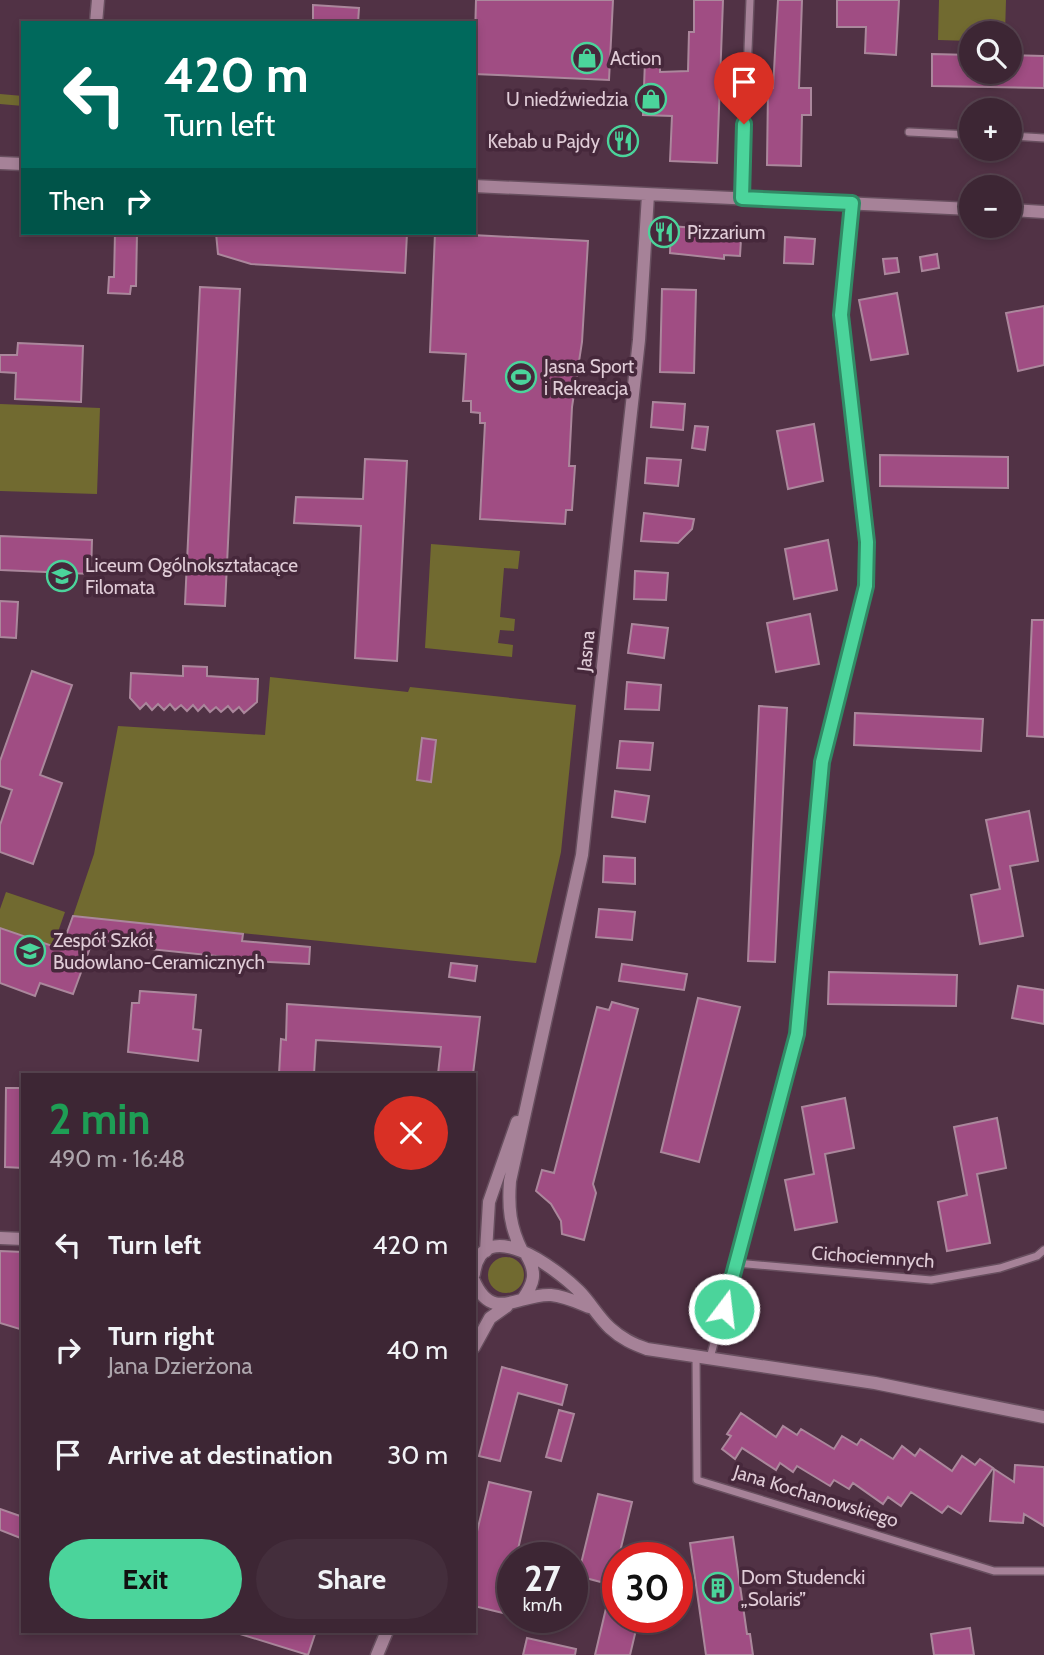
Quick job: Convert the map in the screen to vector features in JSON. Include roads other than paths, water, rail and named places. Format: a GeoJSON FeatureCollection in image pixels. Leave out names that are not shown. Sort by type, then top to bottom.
{"type":"FeatureCollection","features":[{"type":"Feature","properties":{"kind":"street"},"geometry":{"type":"LineString","coordinates":[[96,21],[98,0]]}},
{"type":"Feature","properties":{"kind":"street"},"geometry":{"type":"LineString","coordinates":[[742,198],[750,0]]}},
{"type":"Feature","properties":{"kind":"street"},"geometry":{"type":"LineString","coordinates":[[909,132],[959,134]]}},
{"type":"Feature","properties":{"kind":"street"},"geometry":{"type":"LineString","coordinates":[[1022,137],[1044,138]]}},
{"type":"Feature","properties":{"kind":"street"},"geometry":{"type":"LineString","coordinates":[[0,163],[21,164]]}},
{"type":"Feature","properties":{"kind":"street"},"geometry":{"type":"LineString","coordinates":[[476,186],[959,208]]}},
{"type":"Feature","properties":{"kind":"street","name":"Jasna"},"geometry":{"type":"LineString","coordinates":[[523,1299],[533,1284],[534,1268],[513,1233],[508,1211],[524,1106],[582,855],[639,340],[648,194]]}},
{"type":"Feature","properties":{"kind":"street"},"geometry":{"type":"LineString","coordinates":[[710,1358],[797,1034],[822,762],[866,586],[867,542],[841,315],[852,203]]}},
{"type":"Feature","properties":{"kind":"street"},"geometry":{"type":"LineString","coordinates":[[1022,211],[1044,212]]}},
{"type":"Feature","properties":{"kind":"street","name":"Jasna"},"geometry":{"type":"LineString","coordinates":[[481,1252],[496,1177],[524,1106]]}},
{"type":"Feature","properties":{"kind":"street"},"geometry":{"type":"LineString","coordinates":[[0,1238],[21,1239]]}},
{"type":"Feature","properties":{"kind":"street"},"geometry":{"type":"LineString","coordinates":[[481,1252],[497,1245],[512,1245],[579,1291],[624,1340],[648,1349],[876,1383],[1044,1417]]}},
{"type":"Feature","properties":{"kind":"street","name":"Cichociemnych"},"geometry":{"type":"LineString","coordinates":[[736,1263],[931,1280],[1000,1268],[1037,1256],[1044,1250]]}},
{"type":"Feature","properties":{"kind":"street"},"geometry":{"type":"LineString","coordinates":[[476,1285],[480,1294],[490,1302],[507,1306]]}},
{"type":"Feature","properties":{"kind":"street"},"geometry":{"type":"LineString","coordinates":[[476,1343],[490,1318],[523,1299],[551,1295],[592,1308]]}},
{"type":"Feature","properties":{"kind":"street","name":"Jana Kochanowskiego"},"geometry":{"type":"LineString","coordinates":[[696,1356],[696,1480],[994,1570],[1044,1571]]}},
{"type":"Feature","properties":{"kind":"street"},"geometry":{"type":"LineString","coordinates":[[377,1655],[386,1633]]}},
{"type":"Feature","properties":{"kind":"place","name":"Action"},"geometry":{"type":"Point","coordinates":[587,58]}},
{"type":"Feature","properties":{"kind":"place","name":"U niedźwiedzia"},"geometry":{"type":"Point","coordinates":[651,99]}},
{"type":"Feature","properties":{"kind":"place","name":"Kebab u Pajdy"},"geometry":{"type":"Point","coordinates":[623,141]}},
{"type":"Feature","properties":{"kind":"place","name":"Pizzarium"},"geometry":{"type":"Point","coordinates":[664,232]}},
{"type":"Feature","properties":{"kind":"place","name":"Jasna Sport i Rekreacja"},"geometry":{"type":"Point","coordinates":[521,377]}},
{"type":"Feature","properties":{"kind":"place","name":"Liceum Ogólnokształacące Filomata"},"geometry":{"type":"Point","coordinates":[62,576]}},
{"type":"Feature","properties":{"kind":"place","name":"Zespół Szkół Budowlano-Ceramicznych"},"geometry":{"type":"Point","coordinates":[30,951]}},
{"type":"Feature","properties":{"kind":"place","name":"Dom Studencki „Solaris”"},"geometry":{"type":"Point","coordinates":[718,1588]}}]}
